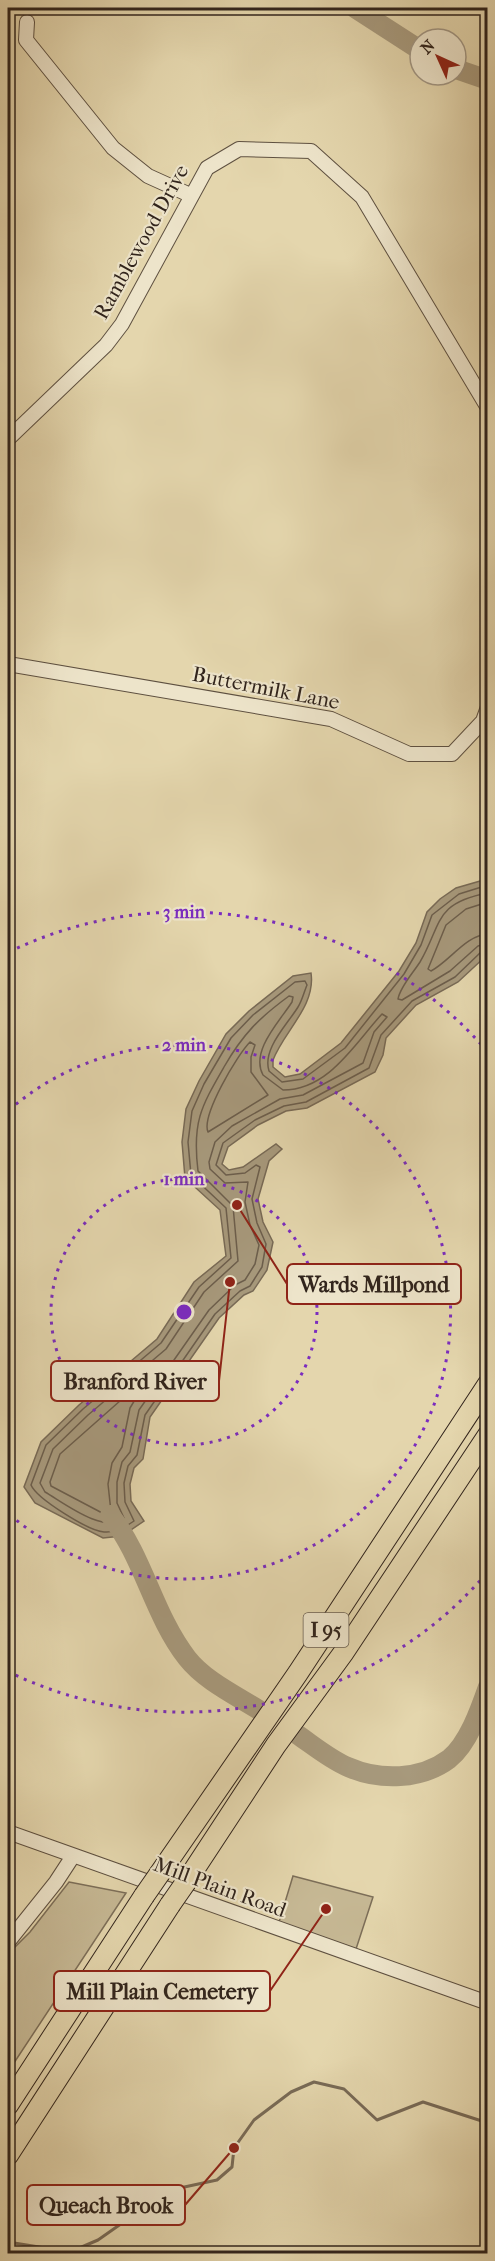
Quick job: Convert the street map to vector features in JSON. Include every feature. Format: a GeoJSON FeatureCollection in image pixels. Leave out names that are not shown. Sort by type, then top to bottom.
{"type":"FeatureCollection","features":[{"type":"Feature","properties":{"kind":"highway","name":"I 95"},"geometry":{"type":"LineString","coordinates":[[8,2105],[144,1896],[298,1673],[488,1384]]}},
{"type":"Feature","properties":{"kind":"highway","name":"I 95"},"geometry":{"type":"LineString","coordinates":[[8,2155],[276,1745],[351,1642],[488,1434]]}},
{"type":"Feature","properties":{"kind":"street"},"geometry":{"type":"LineString","coordinates":[[27,22],[26,40],[113,148],[148,176],[190,195]]}},
{"type":"Feature","properties":{"kind":"street","name":"Ramblewood Drive"},"geometry":{"type":"LineString","coordinates":[[8,439],[106,345],[207,168],[239,149],[311,151],[362,197],[488,408]]}},
{"type":"Feature","properties":{"kind":"street","name":"Buttermilk Lane"},"geometry":{"type":"LineString","coordinates":[[8,664],[331,719],[409,754],[452,754],[483,721],[488,706]]}},
{"type":"Feature","properties":{"kind":"street","name":"Mill Plain Road"},"geometry":{"type":"LineString","coordinates":[[8,1832],[488,2003]]}},
{"type":"Feature","properties":{"kind":"street"},"geometry":{"type":"LineString","coordinates":[[8,1942],[56,1882],[73,1856]]}},
{"type":"Feature","properties":{"kind":"shaded area"},"geometry":{"type":"Polygon","coordinates":[[[293,1876],[373,1897],[356,1949],[279,1922],[293,1876]]]}},
{"type":"Feature","properties":{"kind":"shaded area"},"geometry":{"type":"Polygon","coordinates":[[[69,1882],[126,1893],[8,2072],[8,1954],[30,1932],[69,1882]]]}},
{"type":"Feature","properties":{"kind":"water"},"geometry":{"type":"Polygon","coordinates":[[[487,879],[487,955],[458,982],[416,1005],[386,1038],[383,1055],[375,1072],[307,1108],[286,1111],[258,1125],[228,1147],[222,1164],[229,1170],[243,1167],[276,1144],[282,1149],[269,1161],[258,1199],[263,1222],[273,1242],[267,1270],[253,1291],[244,1295],[219,1318],[150,1417],[143,1459],[134,1468],[130,1484],[131,1501],[144,1521],[122,1536],[103,1538],[35,1503],[24,1487],[41,1442],[79,1405],[157,1339],[194,1282],[226,1256],[220,1210],[185,1178],[182,1142],[186,1109],[226,1034],[249,1011],[293,976],[311,973],[309,996],[273,1060],[273,1067],[285,1077],[300,1074],[341,1043],[399,971],[416,943],[427,912],[456,888],[487,879]]]}},
{"type":"Feature","properties":{"kind":"waterway"},"geometry":{"type":"LineString","coordinates":[[355,8],[408,42]]}},
{"type":"Feature","properties":{"kind":"waterway"},"geometry":{"type":"LineString","coordinates":[[468,73],[488,80]]}},
{"type":"Feature","properties":{"kind":"waterway"},"geometry":{"type":"LineString","coordinates":[[110,1515],[132,1549],[165,1623],[187,1658],[211,1680],[259,1710]]}},
{"type":"Feature","properties":{"kind":"waterway"},"geometry":{"type":"LineString","coordinates":[[298,1735],[335,1761],[360,1772],[400,1776],[426,1771],[449,1759],[462,1745],[473,1726],[488,1687]]}},
{"type":"Feature","properties":{"kind":"waterway"},"geometry":{"type":"LineString","coordinates":[[8,2242],[70,2252],[98,2240],[145,2207],[161,2192],[217,2180],[232,2167],[234,2148],[254,2120],[291,2092],[314,2082],[344,2089],[377,2120],[423,2102],[488,2123]]}},
{"type":"Feature","properties":{"kind":"place","name":"Wards Millpond"},"geometry":{"type":"Point","coordinates":[237,1205]}},
{"type":"Feature","properties":{"kind":"place","name":"Branford River"},"geometry":{"type":"Point","coordinates":[230,1282]}},
{"type":"Feature","properties":{"kind":"place","name":"Mill Plain Cemetery"},"geometry":{"type":"Point","coordinates":[326,1909]}},
{"type":"Feature","properties":{"kind":"place","name":"Queach Brook"},"geometry":{"type":"Point","coordinates":[234,2148]}}]}
